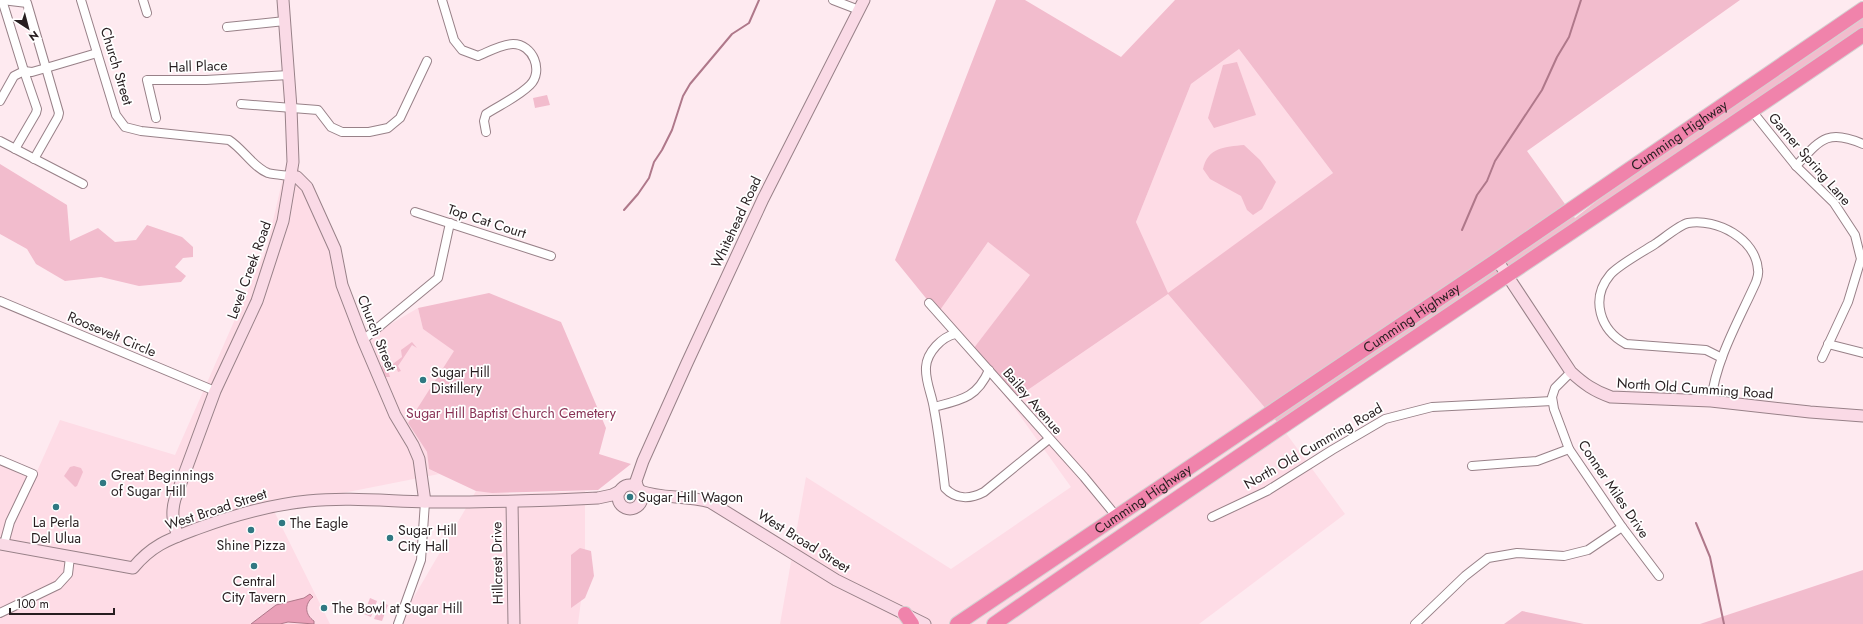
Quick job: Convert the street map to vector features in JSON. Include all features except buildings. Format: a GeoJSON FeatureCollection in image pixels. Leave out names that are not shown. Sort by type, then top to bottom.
{"type":"FeatureCollection","features":[{"type":"Feature","properties":{"kind":"highway","name":"Cumming Highway"},"geometry":{"type":"LineString","coordinates":[[957,624],[1497,260],[1863,9]]}},
{"type":"Feature","properties":{"kind":"highway","name":"Cumming Highway"},"geometry":{"type":"LineString","coordinates":[[994,624],[1121,535],[1863,35]]}},
{"type":"Feature","properties":{"kind":"street"},"geometry":{"type":"LineString","coordinates":[[15,149],[37,109],[1,0],[27,3],[59,113],[34,159]]}},
{"type":"Feature","properties":{"kind":"street","name":"Church Street"},"geometry":{"type":"LineString","coordinates":[[81,0],[116,115],[125,127],[140,131],[229,140],[238,146],[260,168],[269,173],[294,176],[307,187],[335,249],[342,285],[363,340],[395,415],[413,445],[419,459],[425,502]]}},
{"type":"Feature","properties":{"kind":"street"},"geometry":{"type":"LineString","coordinates":[[143,0],[147,12]]}},
{"type":"Feature","properties":{"kind":"street","name":"Level Creek Road"},"geometry":{"type":"LineString","coordinates":[[178,536],[172,518],[172,509],[215,391],[257,301],[268,272],[283,222],[294,176],[289,75],[283,0]]}},
{"type":"Feature","properties":{"kind":"street"},"geometry":{"type":"LineString","coordinates":[[442,0],[454,40],[462,50],[478,56],[512,44],[523,45],[530,52],[536,63],[536,76],[530,85],[486,114],[484,121],[486,132]]}},
{"type":"Feature","properties":{"kind":"street"},"geometry":{"type":"LineString","coordinates":[[833,0],[859,10]]}},
{"type":"Feature","properties":{"kind":"street","name":"Whitehead Road"},"geometry":{"type":"LineString","coordinates":[[639,490],[636,481],[644,462],[763,199],[864,0]]}},
{"type":"Feature","properties":{"kind":"street"},"geometry":{"type":"LineString","coordinates":[[227,27],[285,21]]}},
{"type":"Feature","properties":{"kind":"street"},"geometry":{"type":"LineString","coordinates":[[0,101],[14,76],[24,70],[32,72],[97,53]]}},
{"type":"Feature","properties":{"kind":"street"},"geometry":{"type":"LineString","coordinates":[[241,104],[318,110],[331,127],[342,132],[379,131],[388,128],[400,118],[427,61]]}},
{"type":"Feature","properties":{"kind":"street","name":"Hall Place"},"geometry":{"type":"LineString","coordinates":[[156,118],[147,80],[206,80],[289,75]]}},
{"type":"Feature","properties":{"kind":"street","name":"Garner Spring Lane"},"geometry":{"type":"LineString","coordinates":[[1752,111],[1796,166],[1834,204],[1855,236],[1861,259],[1848,302],[1822,358]]}},
{"type":"Feature","properties":{"kind":"street"},"geometry":{"type":"LineString","coordinates":[[1796,166],[1812,148],[1828,136],[1847,137],[1863,144]]}},
{"type":"Feature","properties":{"kind":"street"},"geometry":{"type":"LineString","coordinates":[[0,141],[83,184]]}},
{"type":"Feature","properties":{"kind":"street","name":"Top Cat Court"},"geometry":{"type":"LineString","coordinates":[[415,212],[551,256]]}},
{"type":"Feature","properties":{"kind":"street"},"geometry":{"type":"LineString","coordinates":[[1711,401],[1713,381],[1756,282],[1758,270],[1752,253],[1744,240],[1728,230],[1703,222],[1686,223],[1610,274],[1601,290],[1599,301],[1601,316],[1610,331],[1618,339],[1626,344],[1706,350],[1722,358]]}},
{"type":"Feature","properties":{"kind":"street"},"geometry":{"type":"LineString","coordinates":[[363,340],[438,278],[450,223]]}},
{"type":"Feature","properties":{"kind":"street","name":"North Old Cumming Road"},"geometry":{"type":"LineString","coordinates":[[1497,260],[1572,372],[1591,389],[1611,397],[1711,401],[1810,412],[1863,416]]}},
{"type":"Feature","properties":{"kind":"street","name":"Roosevelt Circle"},"geometry":{"type":"LineString","coordinates":[[0,301],[215,391]]}},
{"type":"Feature","properties":{"kind":"street","name":"Bailey Avenue"},"geometry":{"type":"LineString","coordinates":[[929,304],[1084,477],[1116,517]]}},
{"type":"Feature","properties":{"kind":"street"},"geometry":{"type":"LineString","coordinates":[[955,334],[948,336],[935,348],[928,358],[926,366],[927,387],[934,407],[945,488],[950,494],[973,498],[984,492],[1049,439]]}},
{"type":"Feature","properties":{"kind":"street"},"geometry":{"type":"LineString","coordinates":[[1828,344],[1863,353]]}},
{"type":"Feature","properties":{"kind":"street"},"geometry":{"type":"LineString","coordinates":[[934,407],[964,399],[983,384],[989,370]]}},
{"type":"Feature","properties":{"kind":"street"},"geometry":{"type":"LineString","coordinates":[[1552,401],[1556,388],[1572,372]]}},
{"type":"Feature","properties":{"kind":"street","name":"North Old Cumming Road"},"geometry":{"type":"LineString","coordinates":[[1212,517],[1267,491],[1385,419],[1432,407],[1552,401]]}},
{"type":"Feature","properties":{"kind":"street","name":"Conner Miles Drive"},"geometry":{"type":"LineString","coordinates":[[1552,401],[1569,449],[1622,527],[1659,576]]}},
{"type":"Feature","properties":{"kind":"street"},"geometry":{"type":"LineString","coordinates":[[1472,466],[1537,461],[1569,449]]}},
{"type":"Feature","properties":{"kind":"street"},"geometry":{"type":"LineString","coordinates":[[0,460],[33,474],[10,522],[2,544],[70,557],[68,574],[58,585],[0,613]]}},
{"type":"Feature","properties":{"kind":"street","name":"Whitehead Road"},"geometry":{"type":"LineString","coordinates":[[624,488],[644,462]]}},
{"type":"Feature","properties":{"kind":"street"},"geometry":{"type":"LineString","coordinates":[[624,488],[639,490],[642,498],[639,505],[632,509],[621,506],[618,498],[624,488]]}},
{"type":"Feature","properties":{"kind":"street","name":"West Broad Street"},"geometry":{"type":"LineString","coordinates":[[70,557],[133,568],[153,547],[222,520],[275,505],[342,499],[425,502],[512,502],[598,498],[612,495],[624,488]]}},
{"type":"Feature","properties":{"kind":"street","name":"West Broad Street"},"geometry":{"type":"LineString","coordinates":[[639,490],[663,496],[699,498],[721,507],[836,580],[908,619],[925,624]]}},
{"type":"Feature","properties":{"kind":"street","name":"West Broad Street"},"geometry":{"type":"LineString","coordinates":[[639,505],[663,496]]}},
{"type":"Feature","properties":{"kind":"street","name":"West Broad Street"},"geometry":{"type":"LineString","coordinates":[[598,498],[621,506]]}},
{"type":"Feature","properties":{"kind":"street"},"geometry":{"type":"LineString","coordinates":[[398,624],[421,560],[425,502]]}},
{"type":"Feature","properties":{"kind":"street","name":"Hillcrest Drive"},"geometry":{"type":"LineString","coordinates":[[512,502],[514,624]]}},
{"type":"Feature","properties":{"kind":"street"},"geometry":{"type":"LineString","coordinates":[[1415,624],[1465,576],[1488,558],[1517,553],[1564,556],[1588,550],[1622,527]]}},
{"type":"Feature","properties":{"kind":"shaded area"},"geometry":{"type":"Polygon","coordinates":[[[1239,49],[1333,173],[1168,294],[1136,222],[1191,84],[1239,49]]]}},
{"type":"Feature","properties":{"kind":"shaded area"},"geometry":{"type":"Polygon","coordinates":[[[290,147],[365,339],[418,308],[423,329],[455,351],[408,423],[427,452],[429,469],[439,474],[272,507],[330,624],[0,624],[0,463],[34,478],[60,420],[175,455],[267,247],[290,147]]]}},
{"type":"Feature","properties":{"kind":"shaded area"},"geometry":{"type":"Polygon","coordinates":[[[988,242],[1031,275],[970,353],[938,313],[988,242]]]}},
{"type":"Feature","properties":{"kind":"shaded area"},"geometry":{"type":"Polygon","coordinates":[[[1168,294],[1283,429],[1345,514],[1199,624],[780,624],[806,477],[951,569],[1071,487],[1010,402],[1168,294]]]}},
{"type":"Feature","properties":{"kind":"shaded area"},"geometry":{"type":"Polygon","coordinates":[[[476,491],[512,494],[585,491],[585,569],[578,624],[398,624],[476,491]]]}},
{"type":"Feature","properties":{"kind":"shaded area"},"geometry":{"type":"Polygon","coordinates":[[[310,594],[313,597],[308,603],[307,613],[314,621],[314,624],[288,622],[280,624],[251,624],[276,605],[304,598],[310,594]]]}},
{"type":"Feature","properties":{"kind":"green space"},"geometry":{"type":"Polygon","coordinates":[[[996,0],[1025,0],[1121,57],[1175,0],[1740,0],[1527,151],[1575,218],[1667,146],[1863,14],[1863,27],[1283,429],[1168,294],[1010,402],[970,353],[1030,275],[988,242],[938,313],[895,260],[996,0]],[[1239,49],[1191,84],[1136,222],[1168,293],[1333,173],[1239,49]]]}},
{"type":"Feature","properties":{"kind":"green space"},"geometry":{"type":"Polygon","coordinates":[[[1237,62],[1256,115],[1214,128],[1208,118],[1223,65],[1237,62]]]}},
{"type":"Feature","properties":{"kind":"green space"},"geometry":{"type":"Polygon","coordinates":[[[547,95],[550,105],[535,108],[533,98],[547,95]]]}},
{"type":"Feature","properties":{"kind":"green space"},"geometry":{"type":"Polygon","coordinates":[[[1244,145],[1260,160],[1276,182],[1262,209],[1253,215],[1247,210],[1241,196],[1210,179],[1203,169],[1205,162],[1213,152],[1230,146],[1244,145]]]}},
{"type":"Feature","properties":{"kind":"green space"},"geometry":{"type":"Polygon","coordinates":[[[0,164],[67,205],[70,241],[98,228],[115,242],[136,240],[147,225],[182,237],[193,247],[193,257],[183,258],[175,267],[186,276],[181,282],[139,286],[101,277],[65,281],[36,264],[27,249],[0,234],[0,164]]]}},
{"type":"Feature","properties":{"kind":"green space","name":"Sugar Hill Baptist Church Cemetery"},"geometry":{"type":"Polygon","coordinates":[[[489,293],[561,322],[606,428],[599,454],[631,464],[598,490],[492,493],[476,491],[429,469],[427,452],[408,423],[454,351],[423,329],[418,308],[489,293]]]}},
{"type":"Feature","properties":{"kind":"green space"},"geometry":{"type":"Polygon","coordinates":[[[412,342],[417,348],[412,345],[398,366],[401,371],[398,372],[396,367],[388,371],[390,377],[384,377],[381,367],[383,365],[385,370],[402,357],[401,350],[412,342]]]}},
{"type":"Feature","properties":{"kind":"green space"},"geometry":{"type":"Polygon","coordinates":[[[74,466],[81,468],[83,472],[77,486],[75,487],[64,476],[70,467],[74,466]]]}},
{"type":"Feature","properties":{"kind":"green space"},"geometry":{"type":"Polygon","coordinates":[[[580,548],[591,551],[594,576],[585,598],[571,608],[571,555],[580,548]]]}},
{"type":"Feature","properties":{"kind":"green space"},"geometry":{"type":"Polygon","coordinates":[[[1863,570],[1863,624],[1700,624],[1863,570]]]}},
{"type":"Feature","properties":{"kind":"green space"},"geometry":{"type":"Polygon","coordinates":[[[370,598],[377,601],[371,617],[364,614],[370,598]]]}},
{"type":"Feature","properties":{"kind":"green space"},"geometry":{"type":"Polygon","coordinates":[[[381,602],[388,605],[382,621],[374,619],[381,602]]]}},
{"type":"Feature","properties":{"kind":"green space"},"geometry":{"type":"Polygon","coordinates":[[[1522,611],[1584,624],[1504,624],[1522,611]]]}},
{"type":"Feature","properties":{"kind":"waterway"},"geometry":{"type":"LineString","coordinates":[[624,210],[649,178],[654,162],[672,130],[683,96],[690,84],[732,34],[749,23],[759,0]]}},
{"type":"Feature","properties":{"kind":"waterway"},"geometry":{"type":"LineString","coordinates":[[1462,230],[1477,195],[1487,181],[1495,161],[1542,90],[1557,57],[1569,37],[1581,0]]}},
{"type":"Feature","properties":{"kind":"waterway"},"geometry":{"type":"LineString","coordinates":[[1696,523],[1710,557],[1724,624]]}},
{"type":"Feature","properties":{"kind":"place","name":"Sugar Hill Distillery"},"geometry":{"type":"Point","coordinates":[423,380]}},
{"type":"Feature","properties":{"kind":"place","name":"Great Beginnings of Sugar Hill"},"geometry":{"type":"Point","coordinates":[103,483]}},
{"type":"Feature","properties":{"kind":"place","name":"Sugar Hill Wagon"},"geometry":{"type":"Point","coordinates":[630,497]}},
{"type":"Feature","properties":{"kind":"place","name":"La Perla Del Ulua"},"geometry":{"type":"Point","coordinates":[56,507]}},
{"type":"Feature","properties":{"kind":"place","name":"The Eagle"},"geometry":{"type":"Point","coordinates":[282,523]}},
{"type":"Feature","properties":{"kind":"place","name":"Shine Pizza"},"geometry":{"type":"Point","coordinates":[251,530]}},
{"type":"Feature","properties":{"kind":"place","name":"Sugar Hill City Hall"},"geometry":{"type":"Point","coordinates":[390,538]}},
{"type":"Feature","properties":{"kind":"place","name":"Central City Tavern"},"geometry":{"type":"Point","coordinates":[254,566]}},
{"type":"Feature","properties":{"kind":"place","name":"The Bowl at Sugar Hill"},"geometry":{"type":"Point","coordinates":[324,608]}}]}
